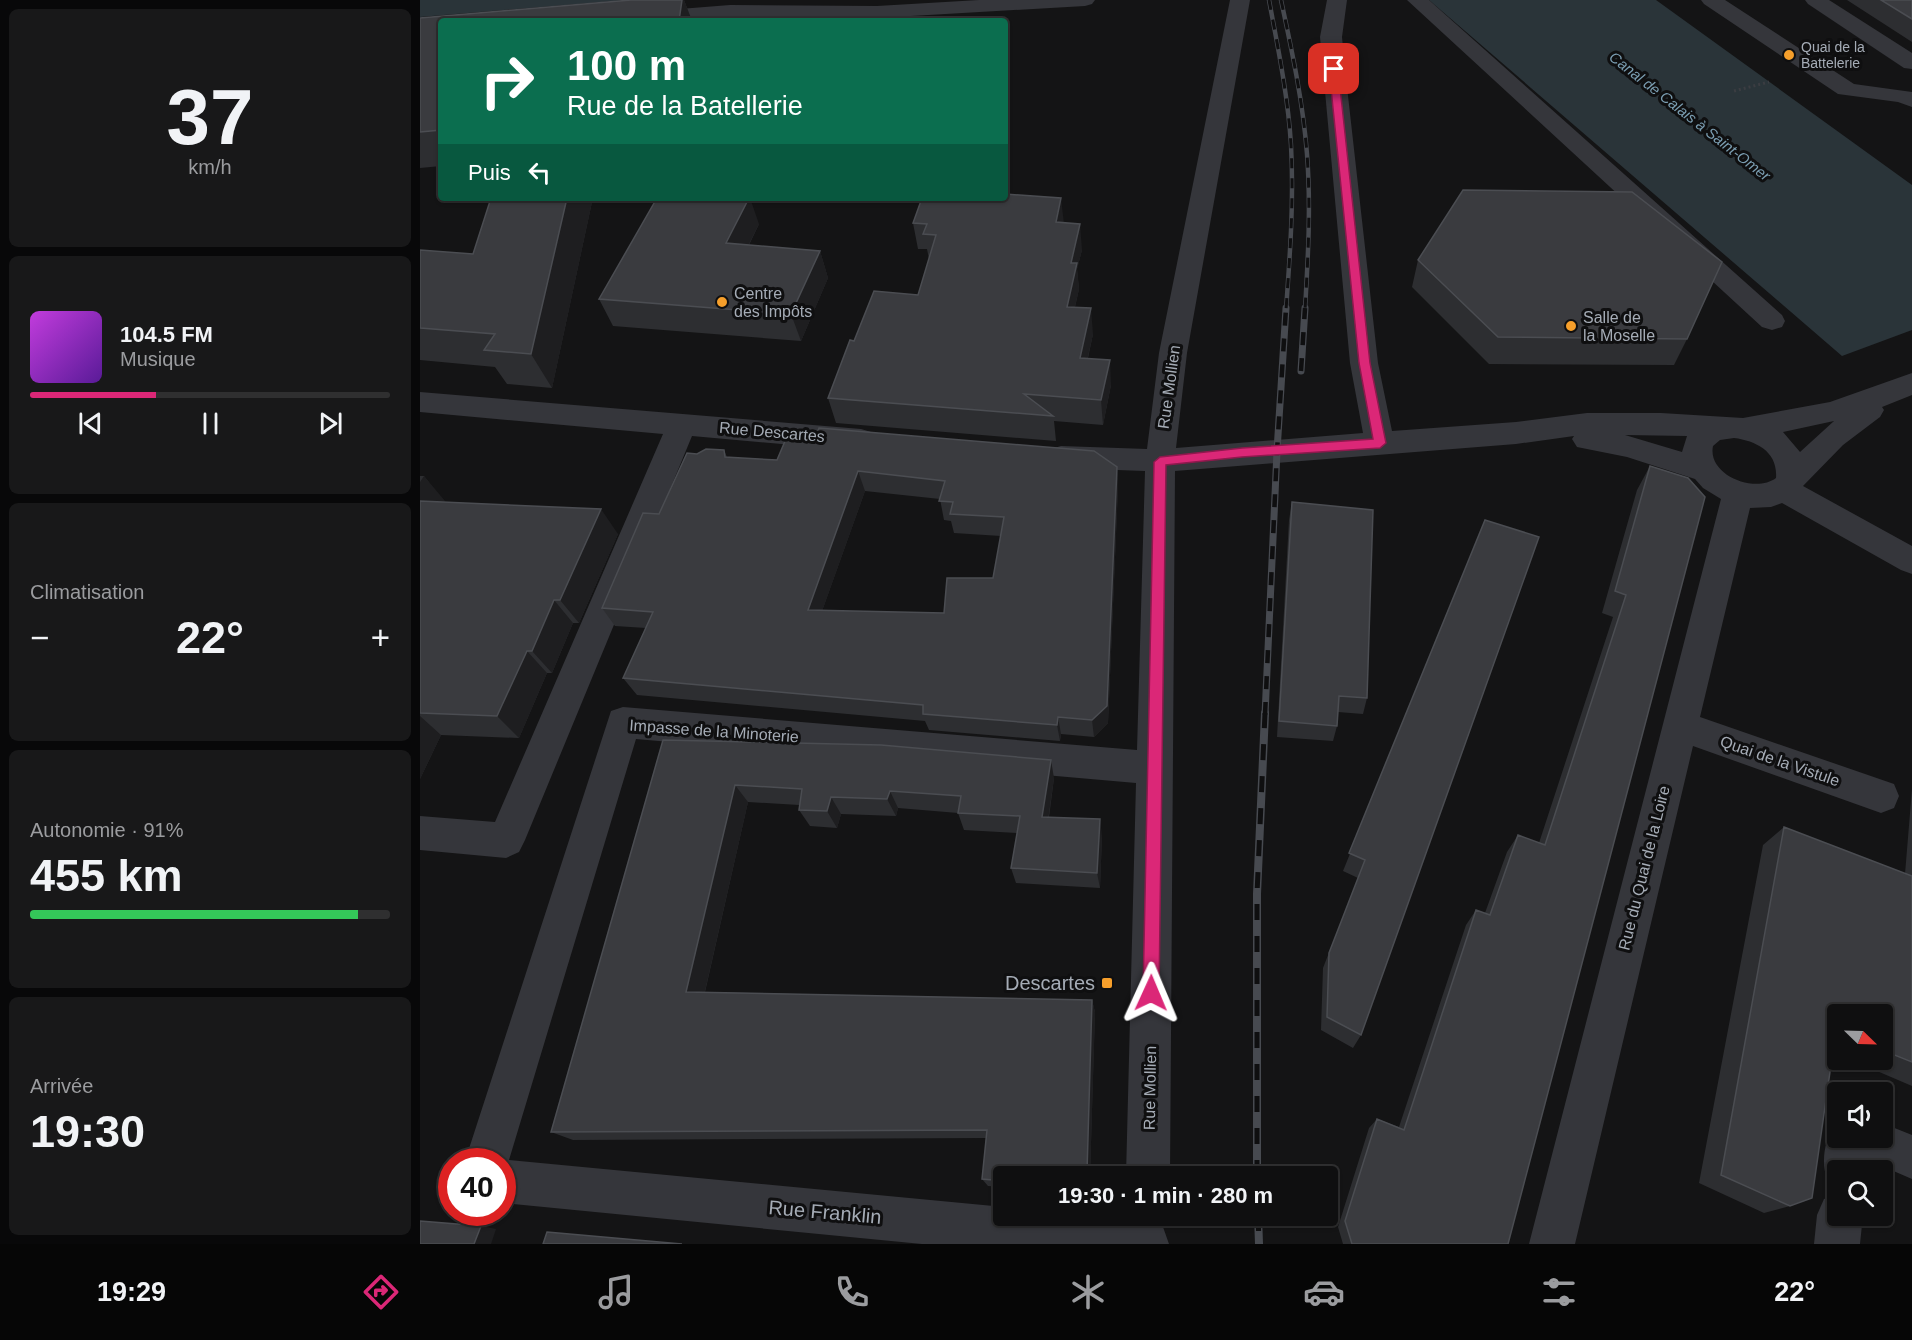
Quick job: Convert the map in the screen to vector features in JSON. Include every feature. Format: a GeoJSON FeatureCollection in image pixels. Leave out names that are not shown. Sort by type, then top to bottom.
{"type":"FeatureCollection","features":[{"type":"Feature","properties":{"kind":"street"},"geometry":{"type":"LineString","coordinates":[[771,11],[870,0]]}},
{"type":"Feature","properties":{"kind":"street"},"geometry":{"type":"LineString","coordinates":[[641,18],[771,11],[891,12],[1084,0]]}},
{"type":"Feature","properties":{"kind":"street","name":"Rue Mollien"},"geometry":{"type":"LineString","coordinates":[[1148,1166],[1160,462],[1173,353],[1240,0]]}},
{"type":"Feature","properties":{"kind":"street"},"geometry":{"type":"LineString","coordinates":[[1337,0],[1332,23],[1332,52],[1364,363],[1380,443]]}},
{"type":"Feature","properties":{"kind":"street"},"geometry":{"type":"LineString","coordinates":[[1417,0],[1772,321]]}},
{"type":"Feature","properties":{"kind":"street"},"geometry":{"type":"LineString","coordinates":[[1711,0],[1846,89],[1872,95],[1905,95],[1912,100]]}},
{"type":"Feature","properties":{"kind":"street"},"geometry":{"type":"LineString","coordinates":[[1815,0],[1912,63]]}},
{"type":"Feature","properties":{"kind":"street"},"geometry":{"type":"LineString","coordinates":[[1908,385],[1833,437],[1787,485],[1763,496],[1738,493],[1714,481],[1703,470],[1697,459],[1697,447],[1707,433],[1822,415],[1908,385]]}},
{"type":"Feature","properties":{"kind":"street","name":"Rue Descartes"},"geometry":{"type":"LineString","coordinates":[[420,402],[893,442]]}},
{"type":"Feature","properties":{"kind":"street"},"geometry":{"type":"LineString","coordinates":[[420,833],[506,840],[682,424]]}},
{"type":"Feature","properties":{"kind":"street"},"geometry":{"type":"LineString","coordinates":[[1034,454],[1115,461],[1160,462],[1242,453],[1516,433],[1587,424],[1661,424],[1731,428],[1767,436],[1779,446],[1791,463],[1793,469],[1787,485]]}},
{"type":"Feature","properties":{"kind":"street"},"geometry":{"type":"LineString","coordinates":[[1516,433],[1575,437],[1628,446],[1703,470]]}},
{"type":"Feature","properties":{"kind":"street"},"geometry":{"type":"LineString","coordinates":[[1787,485],[1912,561]]}},
{"type":"Feature","properties":{"kind":"street","name":"Rue du Quai de la Loire"},"geometry":{"type":"LineString","coordinates":[[1552,1244],[1738,493]]}},
{"type":"Feature","properties":{"kind":"street","name":"Impasse de la Minoterie"},"geometry":{"type":"LineString","coordinates":[[491,1148],[623,722],[1154,768]]}},
{"type":"Feature","properties":{"kind":"street","name":"Quai de la Vistule"},"geometry":{"type":"LineString","coordinates":[[1679,725],[1881,796]]}},
{"type":"Feature","properties":{"kind":"street"},"geometry":{"type":"LineString","coordinates":[[1891,1148],[1912,1157]]}},
{"type":"Feature","properties":{"kind":"street","name":"Rue Franklin"},"geometry":{"type":"LineString","coordinates":[[516,1182],[1147,1234]]}},
{"type":"Feature","properties":{"kind":"street"},"geometry":{"type":"LineString","coordinates":[[1837,1244],[1839,1226]]}},
{"type":"Feature","properties":{"kind":"path"},"geometry":{"type":"LineString","coordinates":[[1734,91],[1769,82]]}},
{"type":"Feature","properties":{"kind":"water"},"geometry":{"type":"Polygon","coordinates":[[[420,0],[626,0],[420,17],[420,0]]]}},
{"type":"Feature","properties":{"kind":"water","name":"Canal de Calais à Saint-Omer"},"geometry":{"type":"Polygon","coordinates":[[[1429,0],[1656,0],[1912,185],[1912,330],[1842,356],[1429,0]]]}},
{"type":"Feature","properties":{"kind":"building"},"geometry":{"type":"Polygon","coordinates":[[[631,0],[682,0],[679,18],[438,18],[438,130],[420,132],[420,18],[631,0]]]}},
{"type":"Feature","properties":{"kind":"building"},"geometry":{"type":"Polygon","coordinates":[[[1881,0],[1912,0],[1912,19],[1881,0]]]}},
{"type":"Feature","properties":{"kind":"building","name":"Salle de la Moselle"},"geometry":{"type":"Polygon","coordinates":[[[1463,190],[1632,192],[1722,262],[1687,339],[1498,337],[1418,260],[1463,190]]]}},
{"type":"Feature","properties":{"kind":"building"},"geometry":{"type":"Polygon","coordinates":[[[1008,194],[1061,198],[1056,222],[1080,224],[1071,263],[1077,263],[1067,307],[1091,308],[1080,358],[1110,360],[1101,400],[1024,394],[1053,416],[828,398],[850,340],[854,341],[874,291],[918,295],[936,235],[923,234],[927,224],[913,223],[921,201],[1008,201],[1008,194]]]}},
{"type":"Feature","properties":{"kind":"building"},"geometry":{"type":"Polygon","coordinates":[[[490,201],[566,201],[531,354],[484,350],[495,334],[420,328],[420,250],[473,254],[490,201]]]}},
{"type":"Feature","properties":{"kind":"building","name":"Centre des Impôts"},"geometry":{"type":"Polygon","coordinates":[[[655,201],[747,201],[726,243],[820,251],[791,314],[599,299],[655,201]]]}},
{"type":"Feature","properties":{"kind":"building"},"geometry":{"type":"Polygon","coordinates":[[[819,428],[1094,451],[1117,467],[1107,706],[1092,720],[1058,717],[1057,725],[923,714],[923,705],[623,678],[653,612],[602,608],[643,513],[659,514],[687,453],[697,454],[706,449],[724,450],[725,457],[777,460],[788,434],[816,436],[819,428]],[[858,471],[808,610],[944,613],[947,578],[993,578],[1004,517],[950,514],[953,502],[939,501],[945,481],[858,471]]]}},
{"type":"Feature","properties":{"kind":"building"},"geometry":{"type":"Polygon","coordinates":[[[1650,466],[1688,478],[1705,497],[1508,1244],[1352,1244],[1345,1221],[1377,1119],[1404,1130],[1476,910],[1490,915],[1518,835],[1545,845],[1626,595],[1615,591],[1650,466]]]}},
{"type":"Feature","properties":{"kind":"building"},"geometry":{"type":"Polygon","coordinates":[[[420,501],[601,509],[560,600],[554,600],[532,651],[527,651],[497,716],[420,713],[420,501]]]}},
{"type":"Feature","properties":{"kind":"building"},"geometry":{"type":"Polygon","coordinates":[[[1292,502],[1373,510],[1367,698],[1339,696],[1337,726],[1279,721],[1292,502]]]}},
{"type":"Feature","properties":{"kind":"building"},"geometry":{"type":"Polygon","coordinates":[[[1485,520],[1539,537],[1361,1035],[1327,1017],[1329,953],[1365,860],[1349,853],[1485,520]]]}},
{"type":"Feature","properties":{"kind":"building"},"geometry":{"type":"Polygon","coordinates":[[[663,740],[881,745],[1051,760],[1042,817],[1100,819],[1097,873],[1011,868],[1020,816],[958,813],[961,796],[890,791],[887,799],[831,797],[827,811],[799,810],[802,789],[735,785],[686,992],[1092,1000],[1087,1166],[993,1166],[993,1180],[982,1179],[987,1130],[551,1132],[663,740]]]}},
{"type":"Feature","properties":{"kind":"building"},"geometry":{"type":"Polygon","coordinates":[[[1784,827],[1912,876],[1912,1062],[1893,1054],[1893,1004],[1827,1004],[1827,1070],[1830,1070],[1812,1198],[1790,1206],[1721,1175],[1784,827]]]}},
{"type":"Feature","properties":{"kind":"building"},"geometry":{"type":"Polygon","coordinates":[[[420,1221],[438,1222],[438,1226],[481,1226],[474,1244],[420,1244],[420,1221]]]}},
{"type":"Feature","properties":{"kind":"building"},"geometry":{"type":"Polygon","coordinates":[[[547,1232],[682,1244],[543,1244],[547,1232]]]}},
{"type":"Feature","properties":{"kind":"railway"},"geometry":{"type":"LineString","coordinates":[[1269,0],[1285,90],[1291,145],[1292,207],[1286,310]]}},
{"type":"Feature","properties":{"kind":"railway"},"geometry":{"type":"LineString","coordinates":[[1281,0],[1300,96],[1307,154],[1309,213],[1305,310]]}},
{"type":"Feature","properties":{"kind":"railway"},"geometry":{"type":"LineString","coordinates":[[1265,715],[1286,308]]}},
{"type":"Feature","properties":{"kind":"railway"},"geometry":{"type":"LineString","coordinates":[[1301,371],[1305,308]]}},
{"type":"Feature","properties":{"kind":"railway"},"geometry":{"type":"LineString","coordinates":[[1257,1166],[1257,894],[1265,713]]}},
{"type":"Feature","properties":{"kind":"railway"},"geometry":{"type":"LineString","coordinates":[[1258,1226],[1259,1244]]}},
{"type":"Feature","properties":{"kind":"place","name":"Quai de la Battelerie"},"geometry":{"type":"Point","coordinates":[1789,55]}},
{"type":"Feature","properties":{"kind":"place","name":"Centre des Impôts"},"geometry":{"type":"Point","coordinates":[722,302]}},
{"type":"Feature","properties":{"kind":"place","name":"Salle de la Moselle"},"geometry":{"type":"Point","coordinates":[1571,326]}},
{"type":"Feature","properties":{"kind":"place","name":"Descartes"},"geometry":{"type":"Point","coordinates":[1107,983]}},
{"type":"Feature","properties":{"kind":"route"},"geometry":{"type":"LineString","coordinates":[[1151,993],[1160,462],[1242,453],[1380,443],[1364,363],[1334,69]]}}]}
